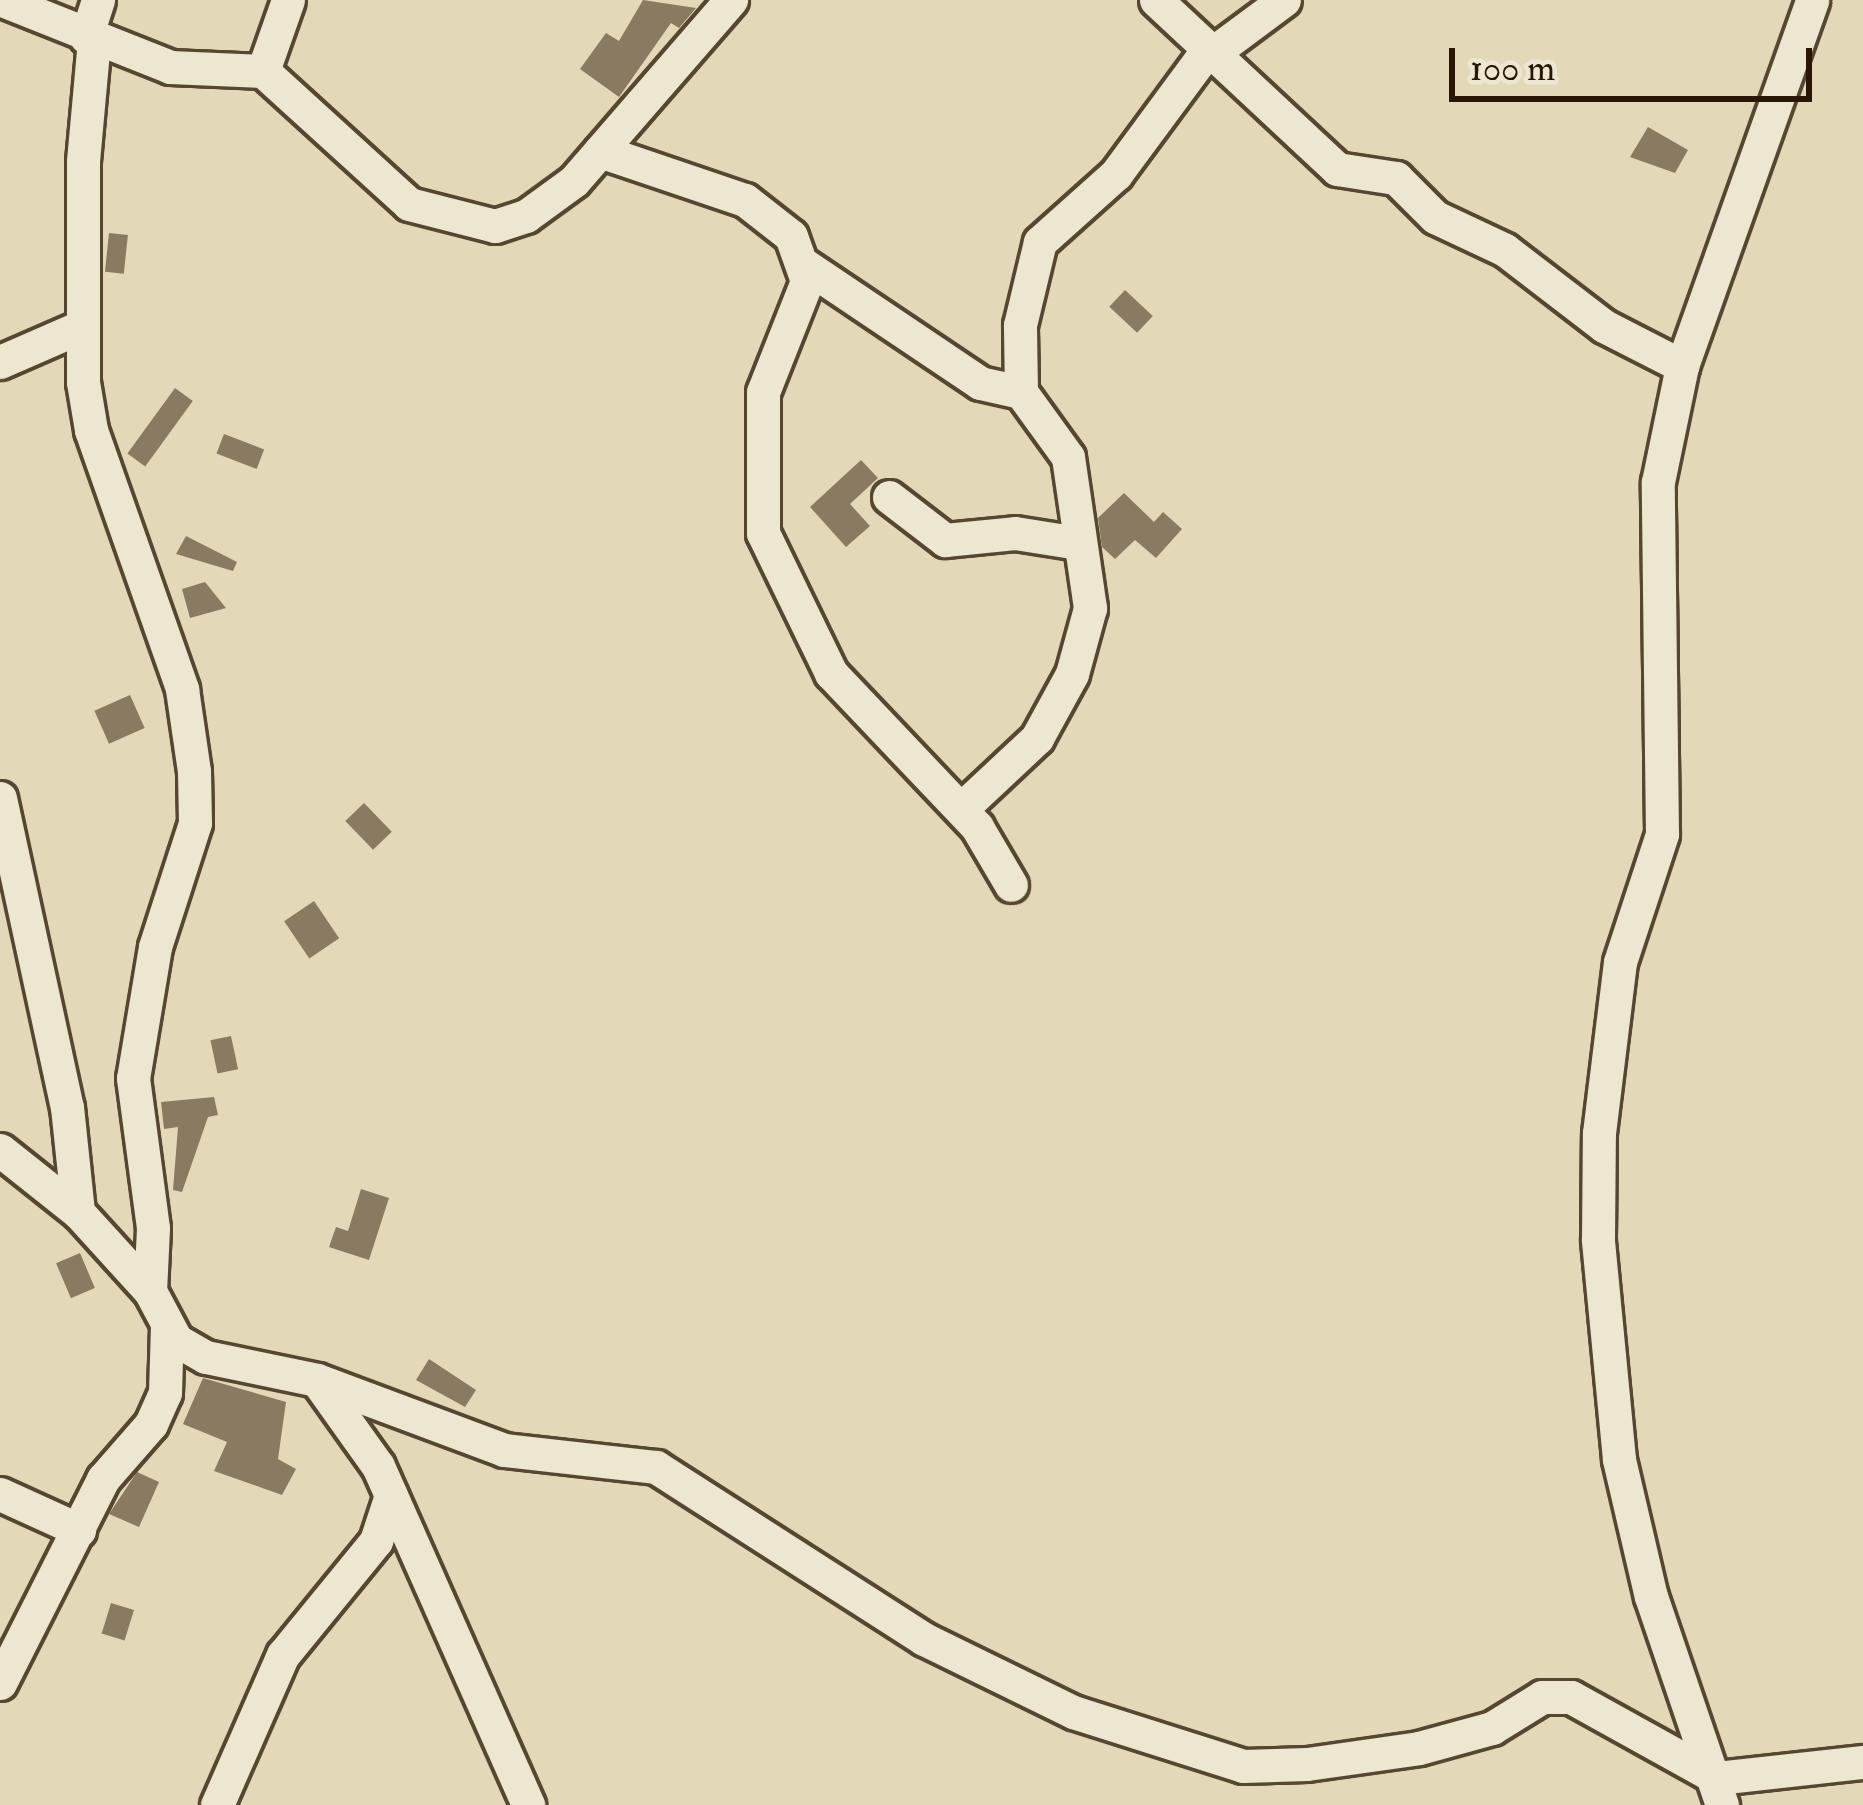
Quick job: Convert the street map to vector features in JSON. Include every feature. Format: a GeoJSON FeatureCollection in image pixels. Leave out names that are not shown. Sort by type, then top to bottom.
{"type":"FeatureCollection","features":[{"type":"Feature","properties":{"kind":"street"},"geometry":{"type":"LineString","coordinates":[[2,0],[90,39],[170,67],[263,71],[379,183],[443,218],[495,226],[526,217],[600,151],[731,0]]}},
{"type":"Feature","properties":{"kind":"street"},"geometry":{"type":"LineString","coordinates":[[98,0],[90,39],[80,327],[91,430],[182,689],[194,771],[195,823],[155,947],[133,1078],[153,1228],[150,1291]]}},
{"type":"Feature","properties":{"kind":"street"},"geometry":{"type":"LineString","coordinates":[[263,71],[288,0]]}},
{"type":"Feature","properties":{"kind":"street"},"geometry":{"type":"LineString","coordinates":[[1156,0],[1337,169],[1396,178],[1435,217],[1505,250],[1604,326],[1682,366]]}},
{"type":"Feature","properties":{"kind":"street"},"geometry":{"type":"LineString","coordinates":[[962,809],[1036,738],[1072,674],[1090,608],[1068,457],[1021,392],[1020,325],[1040,242],[1116,174],[1212,50],[1284,0]]}},
{"type":"Feature","properties":{"kind":"street"},"geometry":{"type":"LineString","coordinates":[[1719,1792],[1651,1597],[1619,1459],[1598,1239],[1620,962],[1662,834],[1658,482],[1682,366],[1812,0]]}},
{"type":"Feature","properties":{"kind":"street"},"geometry":{"type":"LineString","coordinates":[[600,151],[745,200],[791,236],[803,264],[806,294],[763,392],[763,533],[831,673],[962,809],[1011,885]]}},
{"type":"Feature","properties":{"kind":"street"},"geometry":{"type":"LineString","coordinates":[[803,264],[980,383],[1021,392]]}},
{"type":"Feature","properties":{"kind":"street"},"geometry":{"type":"LineString","coordinates":[[0,362],[80,327]]}},
{"type":"Feature","properties":{"kind":"street"},"geometry":{"type":"LineString","coordinates":[[889,497],[945,540],[1015,533],[1078,543]]}},
{"type":"Feature","properties":{"kind":"street"},"geometry":{"type":"LineString","coordinates":[[0,798],[67,1107],[78,1212]]}},
{"type":"Feature","properties":{"kind":"street"},"geometry":{"type":"LineString","coordinates":[[0,1150],[78,1212],[150,1291],[167,1325],[206,1357],[317,1380],[504,1450],[656,1467],[992,1677],[1243,1766],[1366,1760],[1492,1728],[1542,1697],[1571,1697],[1719,1792],[1863,1762]]}},
{"type":"Feature","properties":{"kind":"street"},"geometry":{"type":"LineString","coordinates":[[0,1683],[79,1530],[165,1393],[167,1325]]}},
{"type":"Feature","properties":{"kind":"street"},"geometry":{"type":"LineString","coordinates":[[317,1380],[356,1423],[528,1805]]}},
{"type":"Feature","properties":{"kind":"street"},"geometry":{"type":"LineString","coordinates":[[0,1494],[79,1530]]}},
{"type":"Feature","properties":{"kind":"street"},"geometry":{"type":"LineString","coordinates":[[217,1805],[275,1670],[376,1540],[391,1495]]}},
{"type":"Feature","properties":{"kind":"building"},"geometry":{"type":"Polygon","coordinates":[[[643,0],[696,8],[679,28],[671,23],[619,97],[580,69],[606,33],[619,41],[643,0]]]}},
{"type":"Feature","properties":{"kind":"building"},"geometry":{"type":"Polygon","coordinates":[[[1648,127],[1688,150],[1675,173],[1630,157],[1648,127]]]}},
{"type":"Feature","properties":{"kind":"building"},"geometry":{"type":"Polygon","coordinates":[[[109,233],[128,235],[124,274],[105,272],[109,233]]]}},
{"type":"Feature","properties":{"kind":"building"},"geometry":{"type":"Polygon","coordinates":[[[1125,290],[1153,316],[1137,333],[1109,307],[1125,290]]]}},
{"type":"Feature","properties":{"kind":"building"},"geometry":{"type":"Polygon","coordinates":[[[175,388],[193,401],[145,466],[127,454],[175,388]]]}},
{"type":"Feature","properties":{"kind":"building"},"geometry":{"type":"Polygon","coordinates":[[[224,434],[264,449],[257,469],[216,454],[224,434]]]}},
{"type":"Feature","properties":{"kind":"building"},"geometry":{"type":"Polygon","coordinates":[[[861,460],[878,478],[850,504],[870,526],[846,547],[810,507],[861,460]]]}},
{"type":"Feature","properties":{"kind":"building"},"geometry":{"type":"Polygon","coordinates":[[[1124,493],[1154,522],[1163,512],[1182,529],[1156,558],[1135,540],[1115,559],[1102,547],[1098,518],[1124,493]]]}},
{"type":"Feature","properties":{"kind":"building"},"geometry":{"type":"Polygon","coordinates":[[[186,536],[237,562],[233,571],[176,554],[186,536]]]}},
{"type":"Feature","properties":{"kind":"building"},"geometry":{"type":"Polygon","coordinates":[[[205,582],[226,608],[190,618],[182,589],[205,582]]]}},
{"type":"Feature","properties":{"kind":"building"},"geometry":{"type":"Polygon","coordinates":[[[130,695],[145,728],[109,744],[94,711],[130,695]]]}},
{"type":"Feature","properties":{"kind":"building"},"geometry":{"type":"Polygon","coordinates":[[[364,803],[392,832],[373,850],[345,821],[364,803]]]}},
{"type":"Feature","properties":{"kind":"building"},"geometry":{"type":"Polygon","coordinates":[[[314,901],[339,938],[309,958],[284,921],[314,901]]]}},
{"type":"Feature","properties":{"kind":"building"},"geometry":{"type":"Polygon","coordinates":[[[231,1036],[238,1069],[218,1074],[210,1040],[231,1036]]]}},
{"type":"Feature","properties":{"kind":"building"},"geometry":{"type":"Polygon","coordinates":[[[214,1097],[218,1115],[208,1117],[182,1192],[173,1190],[178,1127],[164,1129],[161,1102],[214,1097]]]}},
{"type":"Feature","properties":{"kind":"building"},"geometry":{"type":"Polygon","coordinates":[[[361,1189],[389,1198],[369,1260],[329,1247],[336,1227],[348,1231],[361,1189]]]}},
{"type":"Feature","properties":{"kind":"building"},"geometry":{"type":"Polygon","coordinates":[[[80,1253],[95,1288],[71,1298],[56,1263],[80,1253]]]}},
{"type":"Feature","properties":{"kind":"building"},"geometry":{"type":"Polygon","coordinates":[[[429,1359],[476,1390],[465,1407],[416,1380],[429,1359]]]}},
{"type":"Feature","properties":{"kind":"building"},"geometry":{"type":"Polygon","coordinates":[[[203,1378],[286,1402],[278,1459],[296,1469],[282,1495],[214,1471],[227,1442],[183,1424],[203,1378]]]}},
{"type":"Feature","properties":{"kind":"building"},"geometry":{"type":"Polygon","coordinates":[[[137,1472],[159,1482],[139,1527],[109,1514],[137,1472]]]}},
{"type":"Feature","properties":{"kind":"building"},"geometry":{"type":"Polygon","coordinates":[[[111,1603],[134,1610],[125,1641],[102,1634],[111,1603]]]}}]}
